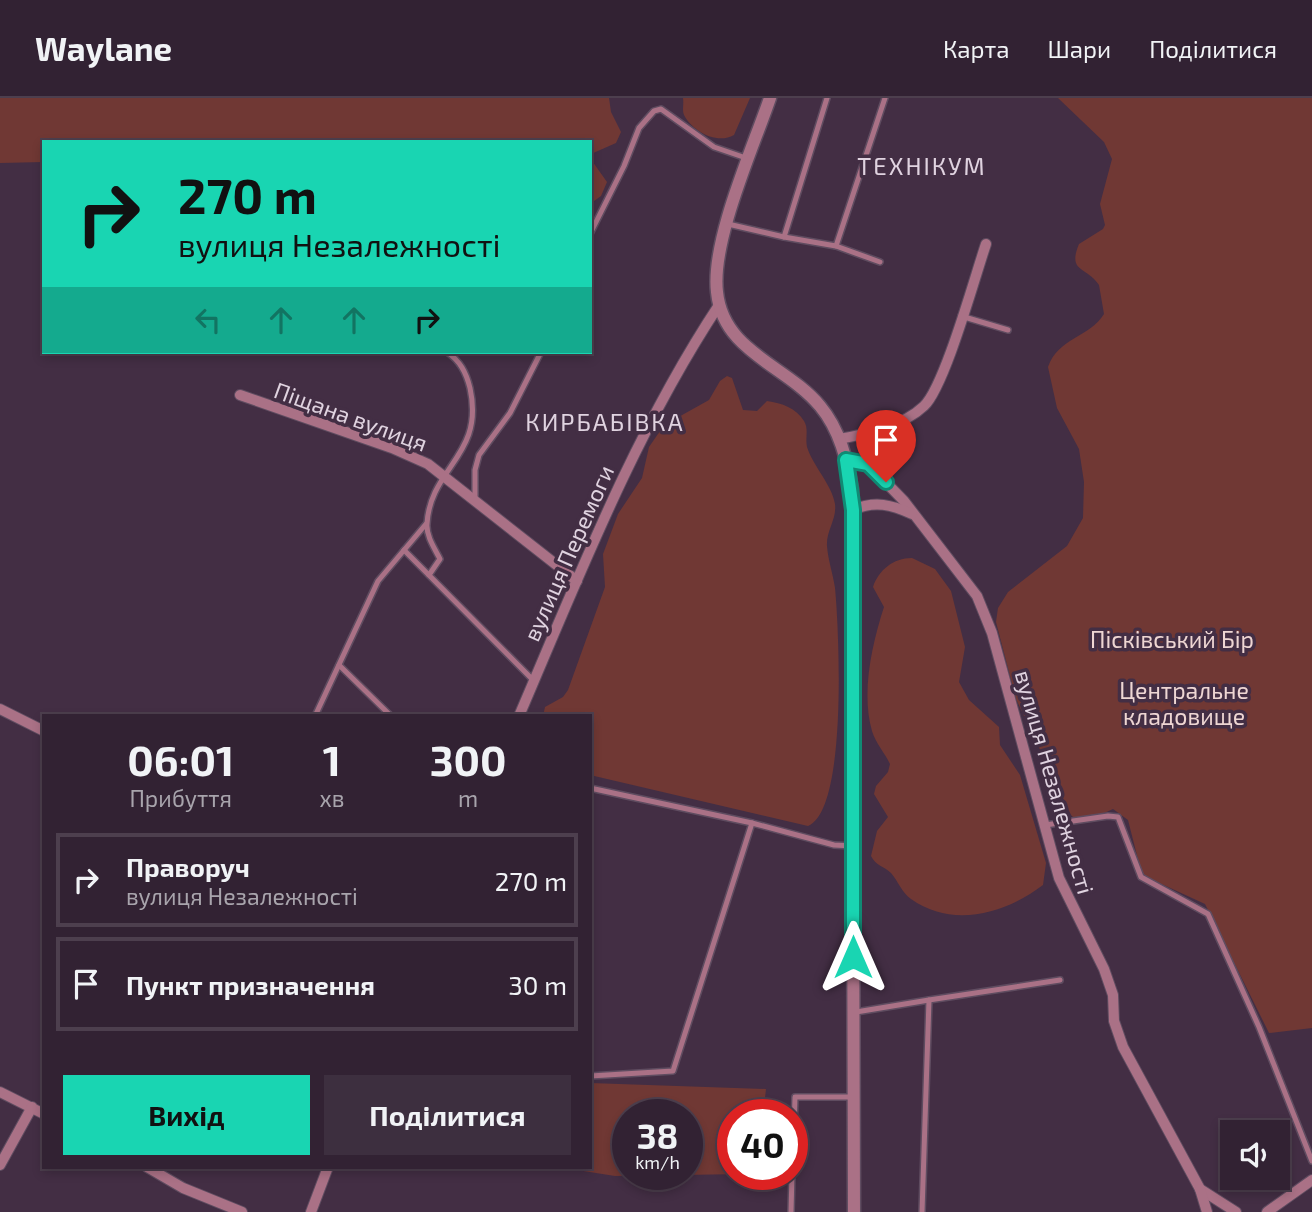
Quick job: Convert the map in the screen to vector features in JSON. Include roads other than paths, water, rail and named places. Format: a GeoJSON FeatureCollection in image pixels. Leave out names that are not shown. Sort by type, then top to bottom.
{"type":"FeatureCollection","features":[{"type":"Feature","properties":{"kind":"street"},"geometry":{"type":"LineString","coordinates":[[770,98],[728,224],[716,278],[719,305],[725,321],[740,343],[807,392],[826,414],[846,460],[853,510],[854,1212]]}},
{"type":"Feature","properties":{"kind":"street"},"geometry":{"type":"LineString","coordinates":[[839,439],[895,423],[925,405],[938,386],[986,244]]}},
{"type":"Feature","properties":{"kind":"street","name":"вулиця Перемоги"},"geometry":{"type":"LineString","coordinates":[[520,714],[577,581],[669,386],[719,305]]}},
{"type":"Feature","properties":{"kind":"street","name":"Піщана вулиця"},"geometry":{"type":"LineString","coordinates":[[240,396],[406,453],[445,475],[577,581]]}},
{"type":"Feature","properties":{"kind":"street","name":"вулиця Незалежності"},"geometry":{"type":"LineString","coordinates":[[846,460],[868,464],[916,516],[977,596],[992,634],[1065,897],[1104,969],[1113,995],[1114,1021],[1123,1047],[1200,1189],[1236,1212]]}},
{"type":"Feature","properties":{"kind":"street"},"geometry":{"type":"LineString","coordinates":[[853,510],[872,504],[891,505],[916,516]]}},
{"type":"Feature","properties":{"kind":"street"},"geometry":{"type":"LineString","coordinates":[[0,709],[42,730]]}},
{"type":"Feature","properties":{"kind":"street"},"geometry":{"type":"LineString","coordinates":[[0,1091],[42,1113]]}},
{"type":"Feature","properties":{"kind":"street"},"geometry":{"type":"LineString","coordinates":[[0,1165],[32,1107]]}},
{"type":"Feature","properties":{"kind":"street"},"geometry":{"type":"LineString","coordinates":[[150,1169],[183,1188],[242,1212]]}},
{"type":"Feature","properties":{"kind":"street"},"geometry":{"type":"LineString","coordinates":[[311,1212],[327,1169]]}},
{"type":"Feature","properties":{"kind":"street"},"geometry":{"type":"LineString","coordinates":[[1267,1212],[1312,1180]]}},
{"type":"Feature","properties":{"kind":"street"},"geometry":{"type":"LineString","coordinates":[[1200,1189],[1207,1212]]}},
{"type":"Feature","properties":{"kind":"lane"},"geometry":{"type":"LineString","coordinates":[[784,237],[827,98]]}},
{"type":"Feature","properties":{"kind":"lane"},"geometry":{"type":"LineString","coordinates":[[836,246],[885,98]]}},
{"type":"Feature","properties":{"kind":"lane"},"geometry":{"type":"LineString","coordinates":[[592,230],[624,166],[639,128],[654,111],[661,109],[670,114],[714,147],[749,158]]}},
{"type":"Feature","properties":{"kind":"lane"},"geometry":{"type":"LineString","coordinates":[[728,224],[836,246],[880,262]]}},
{"type":"Feature","properties":{"kind":"lane"},"geometry":{"type":"LineString","coordinates":[[961,316],[1008,330]]}},
{"type":"Feature","properties":{"kind":"lane"},"geometry":{"type":"LineString","coordinates":[[317,714],[378,581],[426,524],[434,496],[467,444],[473,419],[467,375],[460,363],[449,354]]}},
{"type":"Feature","properties":{"kind":"lane"},"geometry":{"type":"LineString","coordinates":[[475,499],[475,470],[479,455],[510,413],[540,354]]}},
{"type":"Feature","properties":{"kind":"lane"},"geometry":{"type":"LineString","coordinates":[[426,524],[440,559],[429,575]]}},
{"type":"Feature","properties":{"kind":"lane"},"geometry":{"type":"LineString","coordinates":[[404,550],[534,681]]}},
{"type":"Feature","properties":{"kind":"lane"},"geometry":{"type":"LineString","coordinates":[[339,665],[389,714]]}},
{"type":"Feature","properties":{"kind":"lane"},"geometry":{"type":"LineString","coordinates":[[592,788],[752,823],[834,845],[853,846]]}},
{"type":"Feature","properties":{"kind":"lane"},"geometry":{"type":"LineString","coordinates":[[1045,825],[1118,817],[1141,877],[1208,914],[1216,937],[1259,1027],[1312,1161]]}},
{"type":"Feature","properties":{"kind":"lane"},"geometry":{"type":"LineString","coordinates":[[592,1076],[673,1071],[752,823]]}},
{"type":"Feature","properties":{"kind":"lane"},"geometry":{"type":"LineString","coordinates":[[853,1012],[1060,981]]}},
{"type":"Feature","properties":{"kind":"lane"},"geometry":{"type":"LineString","coordinates":[[922,1212],[929,1000]]}},
{"type":"Feature","properties":{"kind":"lane"},"geometry":{"type":"LineString","coordinates":[[795,1099],[854,1097]]}},
{"type":"Feature","properties":{"kind":"lane"},"geometry":{"type":"LineString","coordinates":[[791,1212],[792,1190]]}},
{"type":"Feature","properties":{"kind":"district","name":"ТЕХНІКУМ"},"geometry":{"type":"Point","coordinates":[922,165]}},
{"type":"Feature","properties":{"kind":"district","name":"КИРБАБІВКА"},"geometry":{"type":"Point","coordinates":[605,421]}},
{"type":"Feature","properties":{"kind":"park label","name":"Пісківський Бір"},"geometry":{"type":"Point","coordinates":[1172,639]}},
{"type":"Feature","properties":{"kind":"park label","name":"Центральне кладовище"},"geometry":{"type":"Point","coordinates":[1184,703]}}]}
